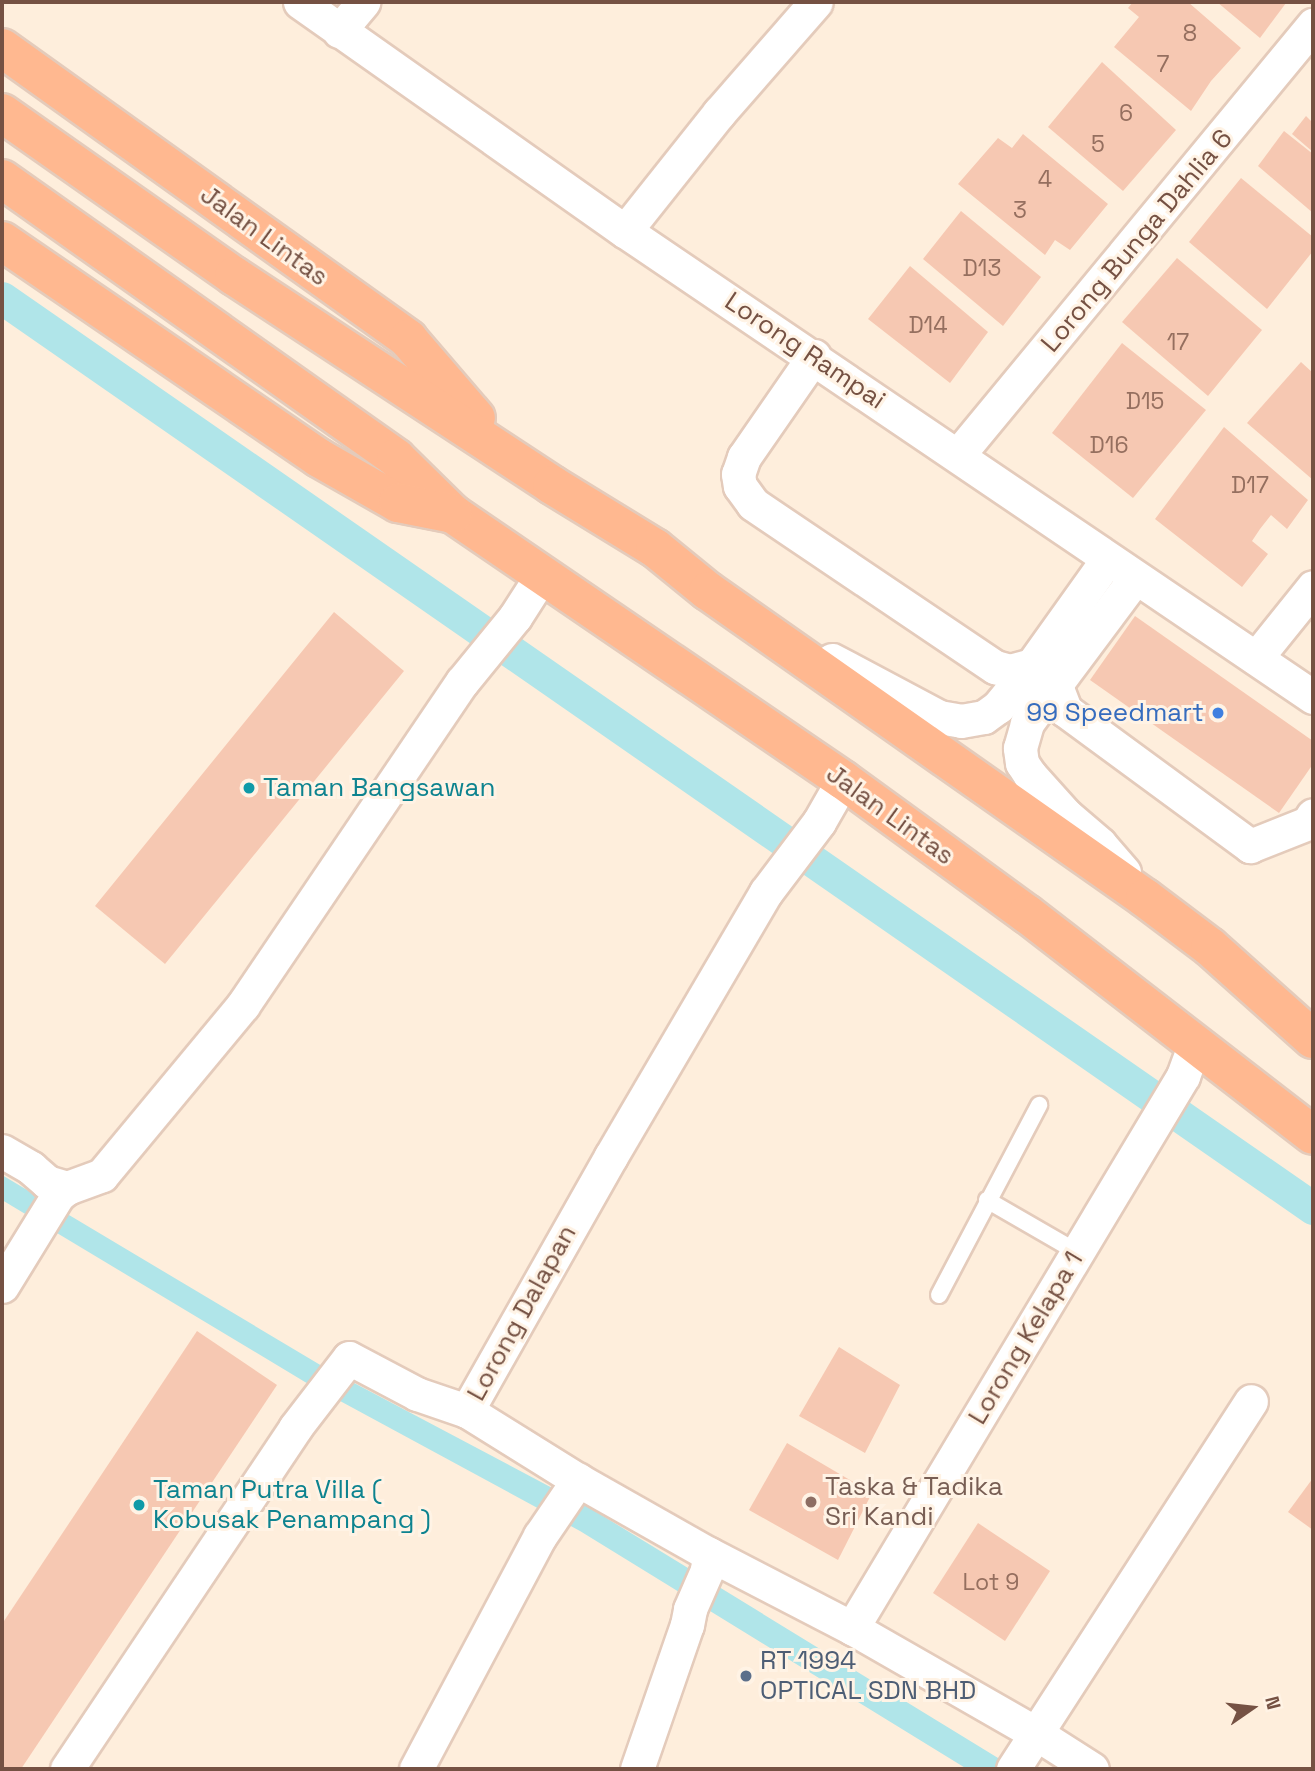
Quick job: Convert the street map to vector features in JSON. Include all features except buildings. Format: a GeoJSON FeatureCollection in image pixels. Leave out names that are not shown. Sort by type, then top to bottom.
{"type":"FeatureCollection","features":[{"type":"Feature","properties":{"kind":"highway","name":"Jalan Lintas"},"geometry":{"type":"LineString","coordinates":[[2,48],[408,339],[503,450]]}},
{"type":"Feature","properties":{"kind":"highway","name":"Jalan Lintas"},"geometry":{"type":"LineString","coordinates":[[2,113],[234,276],[503,450],[552,485],[655,548],[708,591],[1145,898],[1210,947],[1313,1013]]}},
{"type":"Feature","properties":{"kind":"highway","name":"Jalan Lintas"},"geometry":{"type":"LineString","coordinates":[[2,179],[262,360],[396,458],[453,514],[842,780],[1027,914],[1189,1061],[1313,1135]]}},
{"type":"Feature","properties":{"kind":"highway","name":"Jalan Lintas"},"geometry":{"type":"LineString","coordinates":[[4,248],[319,458],[398,503],[453,514]]}},
{"type":"Feature","properties":{"kind":"highway","name":"Jalan Lintas"},"geometry":{"type":"LineString","coordinates":[[1210,947],[1313,1039]]}},
{"type":"Feature","properties":{"kind":"street","name":"Lorong Rampai"},"geometry":{"type":"LineString","coordinates":[[300,2],[625,231],[814,356],[1107,560],[1313,697]]}},
{"type":"Feature","properties":{"kind":"street"},"geometry":{"type":"LineString","coordinates":[[339,31],[363,2]]}},
{"type":"Feature","properties":{"kind":"street"},"geometry":{"type":"LineString","coordinates":[[625,231],[719,113],[816,2]]}},
{"type":"Feature","properties":{"kind":"street","name":"Lorong Bunga Dahlia 6"},"geometry":{"type":"LineString","coordinates":[[958,455],[1313,25]]}},
{"type":"Feature","properties":{"kind":"street"},"geometry":{"type":"LineString","coordinates":[[814,356],[744,457],[738,474],[740,486],[753,504],[995,667],[1044,675]]}},
{"type":"Feature","properties":{"kind":"street"},"geometry":{"type":"LineString","coordinates":[[1107,560],[1044,675],[1020,748],[1022,764],[1066,815],[1100,844],[1145,898]]}},
{"type":"Feature","properties":{"kind":"street"},"geometry":{"type":"LineString","coordinates":[[2,1286],[63,1191],[102,1175],[243,1005],[462,682],[514,617],[541,575]]}},
{"type":"Feature","properties":{"kind":"street"},"geometry":{"type":"LineString","coordinates":[[708,591],[939,717],[961,721],[984,717],[1044,675],[1135,578]]}},
{"type":"Feature","properties":{"kind":"street"},"geometry":{"type":"LineString","coordinates":[[1256,657],[1313,587]]}},
{"type":"Feature","properties":{"kind":"street"},"geometry":{"type":"LineString","coordinates":[[1044,675],[1065,710],[1250,846],[1308,823],[1313,815]]}},
{"type":"Feature","properties":{"kind":"street","name":"Lorong Dalapan"},"geometry":{"type":"LineString","coordinates":[[842,780],[819,822],[766,892],[611,1156],[467,1411],[708,1562],[852,1628],[1037,1734],[1092,1769]]}},
{"type":"Feature","properties":{"kind":"street","name":"Lorong Kelapa 1"},"geometry":{"type":"LineString","coordinates":[[852,1628],[1149,1133],[1189,1061]]}},
{"type":"Feature","properties":{"kind":"street"},"geometry":{"type":"LineString","coordinates":[[2,1151],[63,1191]]}},
{"type":"Feature","properties":{"kind":"street"},"geometry":{"type":"LineString","coordinates":[[66,1769],[295,1427],[349,1359],[417,1394],[467,1411]]}},
{"type":"Feature","properties":{"kind":"street"},"geometry":{"type":"LineString","coordinates":[[1014,1768],[1251,1401]]}},
{"type":"Feature","properties":{"kind":"street"},"geometry":{"type":"LineString","coordinates":[[416,1769],[540,1536],[578,1480]]}},
{"type":"Feature","properties":{"kind":"street"},"geometry":{"type":"LineString","coordinates":[[637,1769],[708,1562]]}},
{"type":"Feature","properties":{"kind":"lane"},"geometry":{"type":"LineString","coordinates":[[939,1294],[1039,1105]]}},
{"type":"Feature","properties":{"kind":"lane"},"geometry":{"type":"LineString","coordinates":[[987,1200],[1077,1252]]}},
{"type":"Feature","properties":{"kind":"water"},"geometry":{"type":"Polygon","coordinates":[[[2,1175],[322,1366],[590,1508],[1016,1769],[967,1769],[580,1531],[305,1382],[2,1200],[2,1175]]]}},
{"type":"Feature","properties":{"kind":"waterway"},"geometry":{"type":"LineString","coordinates":[[2,298],[1313,1208]]}},
{"type":"Feature","properties":{"kind":"place","name":"99 Speedmart"},"geometry":{"type":"Point","coordinates":[1218,713]}},
{"type":"Feature","properties":{"kind":"place","name":"Taman Bangsawan"},"geometry":{"type":"Point","coordinates":[249,788]}},
{"type":"Feature","properties":{"kind":"place","name":"Taska & Tadika Sri Kandi"},"geometry":{"type":"Point","coordinates":[811,1502]}},
{"type":"Feature","properties":{"kind":"place","name":"Taman Putra Villa ( Kobusak Penampang )"},"geometry":{"type":"Point","coordinates":[139,1505]}},
{"type":"Feature","properties":{"kind":"place","name":"RT 1994 OPTICAL SDN BHD"},"geometry":{"type":"Point","coordinates":[746,1676]}}]}
